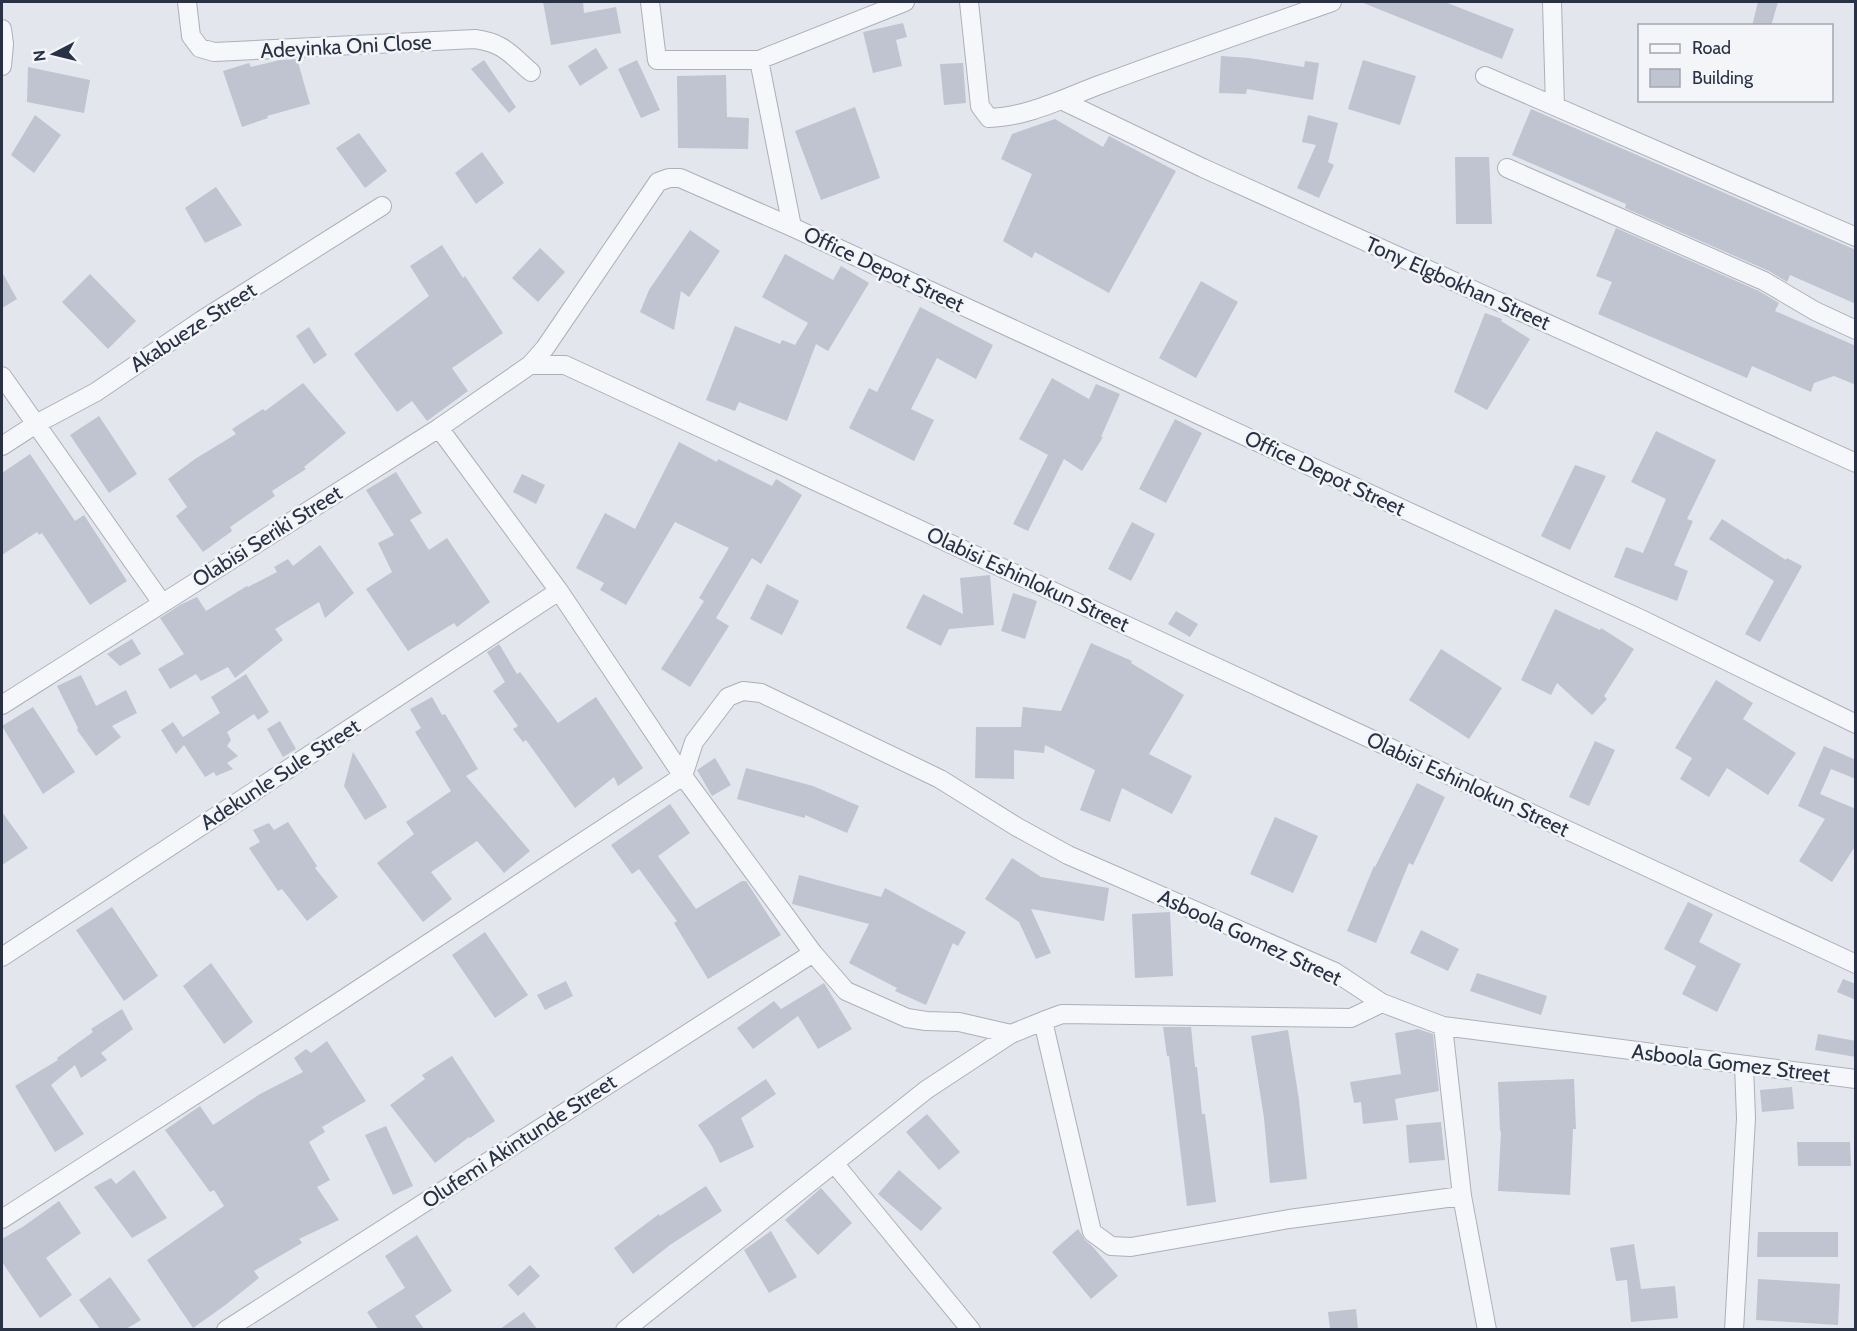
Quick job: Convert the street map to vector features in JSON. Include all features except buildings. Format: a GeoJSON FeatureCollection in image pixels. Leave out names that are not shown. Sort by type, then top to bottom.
{"type":"FeatureCollection","features":[{"type":"Feature","properties":{"kind":"street","name":"Adeyinka Oni Close"},"geometry":{"type":"LineString","coordinates":[[187,2],[191,36],[200,48],[214,52],[475,39],[490,41],[502,47],[531,72]]}},
{"type":"Feature","properties":{"kind":"street"},"geometry":{"type":"LineString","coordinates":[[650,2],[657,60],[759,60],[905,2]]}},
{"type":"Feature","properties":{"kind":"street"},"geometry":{"type":"LineString","coordinates":[[969,2],[980,106],[989,118],[1007,118],[1061,100],[1332,2]]}},
{"type":"Feature","properties":{"kind":"street"},"geometry":{"type":"LineString","coordinates":[[1552,2],[1555,106]]}},
{"type":"Feature","properties":{"kind":"street"},"geometry":{"type":"LineString","coordinates":[[2,29],[4,44],[2,66]]}},
{"type":"Feature","properties":{"kind":"street"},"geometry":{"type":"LineString","coordinates":[[759,60],[792,227]]}},
{"type":"Feature","properties":{"kind":"street"},"geometry":{"type":"LineString","coordinates":[[1485,76],[1856,237]]}},
{"type":"Feature","properties":{"kind":"street","name":"Tony Elgbokhan Street"},"geometry":{"type":"LineString","coordinates":[[1061,100],[1203,168],[1856,463]]}},
{"type":"Feature","properties":{"kind":"street"},"geometry":{"type":"LineString","coordinates":[[1507,168],[1764,281],[1856,330]]}},
{"type":"Feature","properties":{"kind":"street"},"geometry":{"type":"LineString","coordinates":[[530,365],[545,348],[658,182],[669,178],[680,178],[792,227]]}},
{"type":"Feature","properties":{"kind":"street","name":"Akabueze Street"},"geometry":{"type":"LineString","coordinates":[[2,446],[36,424],[96,392],[202,320],[382,206]]}},
{"type":"Feature","properties":{"kind":"street","name":"Office Depot Street"},"geometry":{"type":"LineString","coordinates":[[792,227],[1643,620],[1856,724]]}},
{"type":"Feature","properties":{"kind":"street","name":"Olabisi Seriki Street"},"geometry":{"type":"LineString","coordinates":[[2,705],[439,428],[530,365]]}},
{"type":"Feature","properties":{"kind":"street","name":"Olabisi Eshinlokun Street"},"geometry":{"type":"LineString","coordinates":[[530,365],[565,365],[1856,964]]}},
{"type":"Feature","properties":{"kind":"street"},"geometry":{"type":"LineString","coordinates":[[2,376],[162,603]]}},
{"type":"Feature","properties":{"kind":"street"},"geometry":{"type":"LineString","coordinates":[[439,428],[559,591],[683,776],[813,953],[846,991],[907,1018],[959,1022],[1011,1034]]}},
{"type":"Feature","properties":{"kind":"street","name":"Adekunle Sule Street"},"geometry":{"type":"LineString","coordinates":[[2,957],[559,591]]}},
{"type":"Feature","properties":{"kind":"street","name":"Asboola Gomez Street"},"geometry":{"type":"LineString","coordinates":[[683,776],[694,742],[728,697],[742,691],[760,693],[940,779],[1017,827],[1068,855],[1335,972],[1382,1003],[1443,1026],[1856,1079]]}},
{"type":"Feature","properties":{"kind":"street"},"geometry":{"type":"LineString","coordinates":[[2,1219],[333,1006],[683,776]]}},
{"type":"Feature","properties":{"kind":"street","name":"Olufemi Akintunde Street"},"geometry":{"type":"LineString","coordinates":[[226,1329],[813,953]]}},
{"type":"Feature","properties":{"kind":"street"},"geometry":{"type":"LineString","coordinates":[[625,1329],[926,1090],[1011,1034],[1062,1014],[1351,1018],[1382,1003]]}},
{"type":"Feature","properties":{"kind":"street"},"geometry":{"type":"LineString","coordinates":[[1043,1021],[1092,1232],[1112,1246],[1131,1247],[1289,1219],[1462,1196]]}},
{"type":"Feature","properties":{"kind":"street"},"geometry":{"type":"LineString","coordinates":[[1443,1026],[1462,1196],[1487,1329]]}},
{"type":"Feature","properties":{"kind":"street"},"geometry":{"type":"LineString","coordinates":[[1734,1329],[1746,1118],[1744,1065]]}},
{"type":"Feature","properties":{"kind":"street"},"geometry":{"type":"LineString","coordinates":[[834,1163],[971,1329]]}}]}
